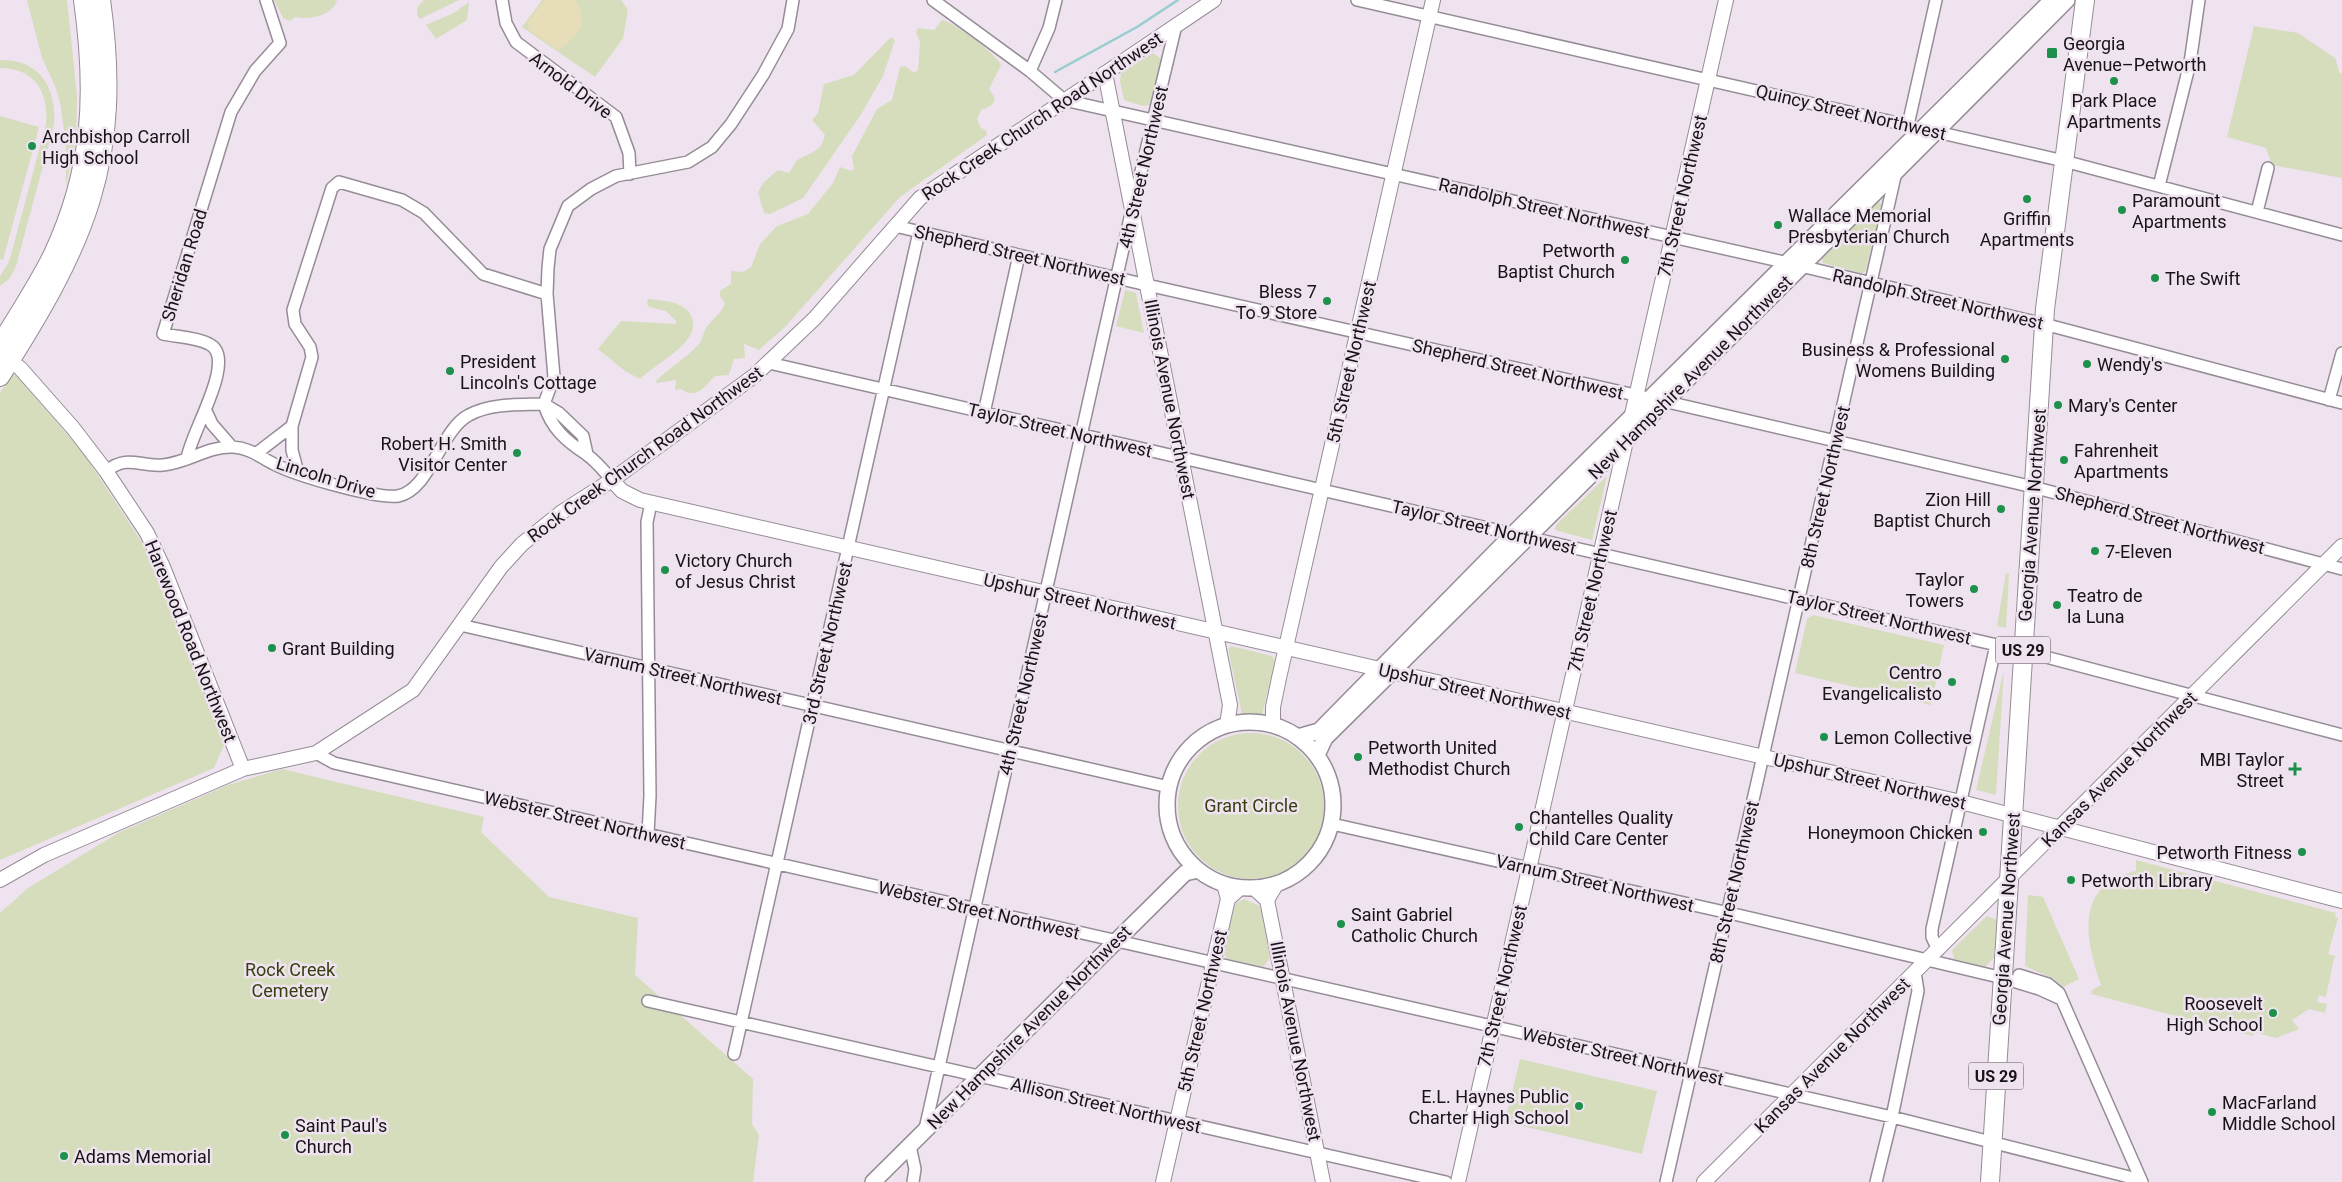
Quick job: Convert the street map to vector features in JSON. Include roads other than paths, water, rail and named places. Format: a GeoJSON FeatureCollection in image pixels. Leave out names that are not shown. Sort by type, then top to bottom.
{"type":"FeatureCollection","features":[{"type":"Feature","properties":{"kind":"main road"},"geometry":{"type":"LineString","coordinates":[[0,344],[54,250],[70,213],[83,165],[88,134],[91,85],[90,52],[83,0]]}},
{"type":"Feature","properties":{"kind":"main road"},"geometry":{"type":"LineString","coordinates":[[0,378],[6,358],[38,318],[68,263],[87,217],[96,186],[105,136],[109,87],[108,54],[101,0]]}},
{"type":"Feature","properties":{"kind":"main road","name":"New Hampshire Avenue Northwest"},"geometry":{"type":"LineString","coordinates":[[1795,265],[1922,128],[2052,0]]}},
{"type":"Feature","properties":{"kind":"main road","name":"New Hampshire Avenue Northwest"},"geometry":{"type":"LineString","coordinates":[[1317,755],[1325,738],[1513,534],[1651,399],[1896,172],[1922,128],[2067,0]]}},
{"type":"Feature","properties":{"kind":"main road","name":"Georgia Avenue Northwest"},"geometry":{"type":"LineString","coordinates":[[1990,1182],[2044,324],[2085,0]]}},
{"type":"Feature","properties":{"kind":"main road"},"geometry":{"type":"LineString","coordinates":[[0,331],[14,321]]}},
{"type":"Feature","properties":{"kind":"main road","name":"New Hampshire Avenue Northwest"},"geometry":{"type":"LineString","coordinates":[[1298,737],[1319,731],[1528,538],[1627,440],[1651,399]]}},
{"type":"Feature","properties":{"kind":"main road"},"geometry":{"type":"LineString","coordinates":[[1248,722],[1274,725],[1298,737],[1317,755],[1328,774],[1332,790],[1332,824],[1326,841],[1311,862],[1296,875],[1276,884],[1247,888],[1224,884],[1191,871],[1174,838],[1168,821],[1169,787],[1176,766],[1189,748],[1206,734],[1227,725],[1248,722]]}},
{"type":"Feature","properties":{"kind":"main road","name":"New Hampshire Avenue Northwest"},"geometry":{"type":"LineString","coordinates":[[874,1182],[1116,941],[1191,871]]}},
{"type":"Feature","properties":{"kind":"street","name":"Sheridan Road"},"geometry":{"type":"LineString","coordinates":[[187,459],[188,448],[206,411],[220,362],[218,352],[210,344],[163,334],[231,112],[256,72],[280,43],[266,0]]}},
{"type":"Feature","properties":{"kind":"street","name":"Arnold Drive"},"geometry":{"type":"LineString","coordinates":[[502,0],[506,24],[516,42],[616,117],[630,153],[630,174]]}},
{"type":"Feature","properties":{"kind":"street"},"geometry":{"type":"LineString","coordinates":[[612,480],[587,454],[574,448],[549,421],[544,404],[554,377],[547,294],[550,249],[568,206],[591,189],[616,176],[688,162],[712,148],[731,124],[763,75],[788,29],[793,0]]}},
{"type":"Feature","properties":{"kind":"street"},"geometry":{"type":"LineString","coordinates":[[933,0],[1030,71],[1064,100]]}},
{"type":"Feature","properties":{"kind":"street"},"geometry":{"type":"LineString","coordinates":[[1030,71],[1049,28],[1056,0]]}},
{"type":"Feature","properties":{"kind":"street","name":"Rock Creek Church Road Northwest"},"geometry":{"type":"LineString","coordinates":[[1,879],[44,855],[243,769],[316,753],[413,690],[501,567],[522,544],[562,512],[612,480],[744,385],[815,318],[927,193],[1214,0]]}},
{"type":"Feature","properties":{"kind":"street","name":"Quincy Street Northwest"},"geometry":{"type":"LineString","coordinates":[[1357,0],[2064,161],[2342,235]]}},
{"type":"Feature","properties":{"kind":"street","name":"5th Street Northwest"},"geometry":{"type":"LineString","coordinates":[[1274,725],[1273,707],[1433,0]]}},
{"type":"Feature","properties":{"kind":"street","name":"7th Street Northwest"},"geometry":{"type":"LineString","coordinates":[[1651,399],[1672,237],[1726,0]]}},
{"type":"Feature","properties":{"kind":"street"},"geometry":{"type":"LineString","coordinates":[[1922,128],[1936,0]]}},
{"type":"Feature","properties":{"kind":"street"},"geometry":{"type":"LineString","coordinates":[[2158,186],[2188,70],[2199,0]]}},
{"type":"Feature","properties":{"kind":"street","name":"4th Street Northwest"},"geometry":{"type":"LineString","coordinates":[[925,1130],[1132,209],[1176,25]]}},
{"type":"Feature","properties":{"kind":"street","name":"Illinois Avenue Northwest"},"geometry":{"type":"LineString","coordinates":[[1105,73],[1230,705],[1227,725]]}},
{"type":"Feature","properties":{"kind":"street","name":"Randolph Street Northwest"},"geometry":{"type":"LineString","coordinates":[[1064,100],[1795,265],[2044,324],[2342,403]]}},
{"type":"Feature","properties":{"kind":"street"},"geometry":{"type":"LineString","coordinates":[[2257,212],[2268,168]]}},
{"type":"Feature","properties":{"kind":"street","name":"8th Street Northwest"},"geometry":{"type":"LineString","coordinates":[[1666,1182],[1896,172]]}},
{"type":"Feature","properties":{"kind":"street"},"geometry":{"type":"LineString","coordinates":[[298,473],[292,450],[292,426],[312,357],[310,347],[299,332],[293,310],[332,188],[339,182],[402,200],[424,213],[483,274],[547,294]]}},
{"type":"Feature","properties":{"kind":"street","name":"Shepherd Street Northwest"},"geometry":{"type":"LineString","coordinates":[[896,226],[2033,487],[2342,569]]}},
{"type":"Feature","properties":{"kind":"street","name":"3rd Street Northwest"},"geometry":{"type":"LineString","coordinates":[[734,1054],[919,232]]}},
{"type":"Feature","properties":{"kind":"street"},"geometry":{"type":"LineString","coordinates":[[984,413],[1019,255]]}},
{"type":"Feature","properties":{"kind":"street"},"geometry":{"type":"LineString","coordinates":[[2330,400],[2342,353]]}},
{"type":"Feature","properties":{"kind":"street","name":"Harewood Road Northwest"},"geometry":{"type":"LineString","coordinates":[[6,358],[63,416],[106,471],[152,544],[243,769]]}},
{"type":"Feature","properties":{"kind":"street","name":"Taylor Street Northwest"},"geometry":{"type":"LineString","coordinates":[[769,363],[1528,538],[1544,539],[1799,598],[2023,651],[2342,735]]}},
{"type":"Feature","properties":{"kind":"street","name":"Lincoln Drive"},"geometry":{"type":"LineString","coordinates":[[106,471],[123,461],[164,465],[210,450],[232,447],[257,453],[274,464],[298,473],[372,494],[399,496],[415,487],[449,436],[468,415],[497,406],[544,404]]}},
{"type":"Feature","properties":{"kind":"street"},"geometry":{"type":"LineString","coordinates":[[206,411],[212,424],[232,447]]}},
{"type":"Feature","properties":{"kind":"street","name":"7th Street Northwest"},"geometry":{"type":"LineString","coordinates":[[1458,1182],[1632,417]]}},
{"type":"Feature","properties":{"kind":"street"},"geometry":{"type":"LineString","coordinates":[[257,453],[292,426]]}},
{"type":"Feature","properties":{"kind":"street","name":"Upshur Street Northwest"},"geometry":{"type":"LineString","coordinates":[[612,480],[629,496],[651,503],[2013,814],[2342,901]]}},
{"type":"Feature","properties":{"kind":"street"},"geometry":{"type":"LineString","coordinates":[[648,834],[650,821],[647,522],[651,503]]}},
{"type":"Feature","properties":{"kind":"street","name":"Kansas Avenue Northwest"},"geometry":{"type":"LineString","coordinates":[[1704,1182],[2342,546]]}},
{"type":"Feature","properties":{"kind":"street","name":"Varnum Street Northwest"},"geometry":{"type":"LineString","coordinates":[[460,625],[1169,787]]}},
{"type":"Feature","properties":{"kind":"street"},"geometry":{"type":"LineString","coordinates":[[1938,950],[1932,937],[1932,929],[1996,645]]}},
{"type":"Feature","properties":{"kind":"street","name":"Webster Street Northwest"},"geometry":{"type":"LineString","coordinates":[[316,753],[334,763],[1892,1117],[1992,1141],[2141,1181]]}},
{"type":"Feature","properties":{"kind":"street","name":"Varnum Street Northwest"},"geometry":{"type":"LineString","coordinates":[[1332,824],[1928,960],[2048,984],[2059,993],[2141,1181]]}},
{"type":"Feature","properties":{"kind":"street","name":"5th Street Northwest"},"geometry":{"type":"LineString","coordinates":[[1163,1182],[1228,899],[1224,884]]}},
{"type":"Feature","properties":{"kind":"street"},"geometry":{"type":"LineString","coordinates":[[1228,899],[1247,888],[1267,900],[1276,884]]}},
{"type":"Feature","properties":{"kind":"street","name":"Illinois Avenue Northwest"},"geometry":{"type":"LineString","coordinates":[[1267,900],[1323,1182]]}},
{"type":"Feature","properties":{"kind":"street"},"geometry":{"type":"LineString","coordinates":[[1876,1182],[1892,1117],[1918,991],[1915,972]]}},
{"type":"Feature","properties":{"kind":"street","name":"Allison Street Northwest"},"geometry":{"type":"LineString","coordinates":[[651,1001],[1446,1182]]}},
{"type":"Feature","properties":{"kind":"street"},"geometry":{"type":"LineString","coordinates":[[910,1146],[916,1169],[913,1182]]}},
{"type":"Feature","properties":{"kind":"waterway"},"geometry":{"type":"LineString","coordinates":[[1055,72],[1137,27],[1178,0]]}},
{"type":"Feature","properties":{"kind":"place","name":"Georgia Avenue–Petworth"},"geometry":{"type":"Point","coordinates":[2052,53]}},
{"type":"Feature","properties":{"kind":"place","name":"Park Place Apartments"},"geometry":{"type":"Point","coordinates":[2114,81]}},
{"type":"Feature","properties":{"kind":"place","name":"Archbishop Carroll High School"},"geometry":{"type":"Point","coordinates":[32,146]}},
{"type":"Feature","properties":{"kind":"place","name":"Griffin Apartments"},"geometry":{"type":"Point","coordinates":[2027,199]}},
{"type":"Feature","properties":{"kind":"place","name":"Paramount Apartments"},"geometry":{"type":"Point","coordinates":[2122,210]}},
{"type":"Feature","properties":{"kind":"place","name":"Wallace Memorial Presbyterian Church"},"geometry":{"type":"Point","coordinates":[1778,225]}},
{"type":"Feature","properties":{"kind":"place","name":"Petworth Baptist Church"},"geometry":{"type":"Point","coordinates":[1625,260]}},
{"type":"Feature","properties":{"kind":"place","name":"The Swift"},"geometry":{"type":"Point","coordinates":[2155,278]}},
{"type":"Feature","properties":{"kind":"place","name":"Bless 7 To 9 Store"},"geometry":{"type":"Point","coordinates":[1327,301]}},
{"type":"Feature","properties":{"kind":"place","name":"Business & Professional Womens Building"},"geometry":{"type":"Point","coordinates":[2005,359]}},
{"type":"Feature","properties":{"kind":"place","name":"Wendy's"},"geometry":{"type":"Point","coordinates":[2087,364]}},
{"type":"Feature","properties":{"kind":"place","name":"President Lincoln's Cottage"},"geometry":{"type":"Point","coordinates":[450,371]}},
{"type":"Feature","properties":{"kind":"place","name":"Mary's Center"},"geometry":{"type":"Point","coordinates":[2058,405]}},
{"type":"Feature","properties":{"kind":"place","name":"Robert H. Smith Visitor Center"},"geometry":{"type":"Point","coordinates":[517,453]}},
{"type":"Feature","properties":{"kind":"place","name":"Fahrenheit Apartments"},"geometry":{"type":"Point","coordinates":[2064,460]}},
{"type":"Feature","properties":{"kind":"place","name":"Zion Hill Baptist Church"},"geometry":{"type":"Point","coordinates":[2001,509]}},
{"type":"Feature","properties":{"kind":"place","name":"7-Eleven"},"geometry":{"type":"Point","coordinates":[2095,551]}},
{"type":"Feature","properties":{"kind":"place","name":"Victory Church of Jesus Christ"},"geometry":{"type":"Point","coordinates":[665,570]}},
{"type":"Feature","properties":{"kind":"place","name":"Taylor Towers"},"geometry":{"type":"Point","coordinates":[1974,589]}},
{"type":"Feature","properties":{"kind":"place","name":"Teatro de la Luna"},"geometry":{"type":"Point","coordinates":[2057,605]}},
{"type":"Feature","properties":{"kind":"place","name":"Grant Building"},"geometry":{"type":"Point","coordinates":[272,648]}},
{"type":"Feature","properties":{"kind":"place","name":"Centro Evangelicalisto"},"geometry":{"type":"Point","coordinates":[1952,682]}},
{"type":"Feature","properties":{"kind":"place","name":"Lemon Collective"},"geometry":{"type":"Point","coordinates":[1824,737]}},
{"type":"Feature","properties":{"kind":"place","name":"Petworth United Methodist Church"},"geometry":{"type":"Point","coordinates":[1358,757]}},
{"type":"Feature","properties":{"kind":"place","name":"MBI Taylor Street"},"geometry":{"type":"Point","coordinates":[2295,769]}},
{"type":"Feature","properties":{"kind":"place","name":"Chantelles Quality Child Care Center"},"geometry":{"type":"Point","coordinates":[1519,827]}},
{"type":"Feature","properties":{"kind":"place","name":"Honeymoon Chicken"},"geometry":{"type":"Point","coordinates":[1983,832]}},
{"type":"Feature","properties":{"kind":"place","name":"Petworth Fitness"},"geometry":{"type":"Point","coordinates":[2302,852]}},
{"type":"Feature","properties":{"kind":"place","name":"Petworth Library"},"geometry":{"type":"Point","coordinates":[2071,880]}},
{"type":"Feature","properties":{"kind":"place","name":"Saint Gabriel Catholic Church"},"geometry":{"type":"Point","coordinates":[1341,924]}},
{"type":"Feature","properties":{"kind":"place","name":"Roosevelt High School"},"geometry":{"type":"Point","coordinates":[2273,1013]}},
{"type":"Feature","properties":{"kind":"place","name":"E.L. Haynes Public Charter High School"},"geometry":{"type":"Point","coordinates":[1579,1106]}},
{"type":"Feature","properties":{"kind":"place","name":"MacFarland Middle School"},"geometry":{"type":"Point","coordinates":[2212,1112]}},
{"type":"Feature","properties":{"kind":"place","name":"Saint Paul's Church"},"geometry":{"type":"Point","coordinates":[285,1135]}},
{"type":"Feature","properties":{"kind":"place","name":"Adams Memorial"},"geometry":{"type":"Point","coordinates":[64,1156]}},
{"type":"Feature","properties":{"kind":"park label","name":"Grant Circle"},"geometry":{"type":"Point","coordinates":[1251,805]}},
{"type":"Feature","properties":{"kind":"park label","name":"Rock Creek Cemetery"},"geometry":{"type":"Point","coordinates":[290,980]}}]}
